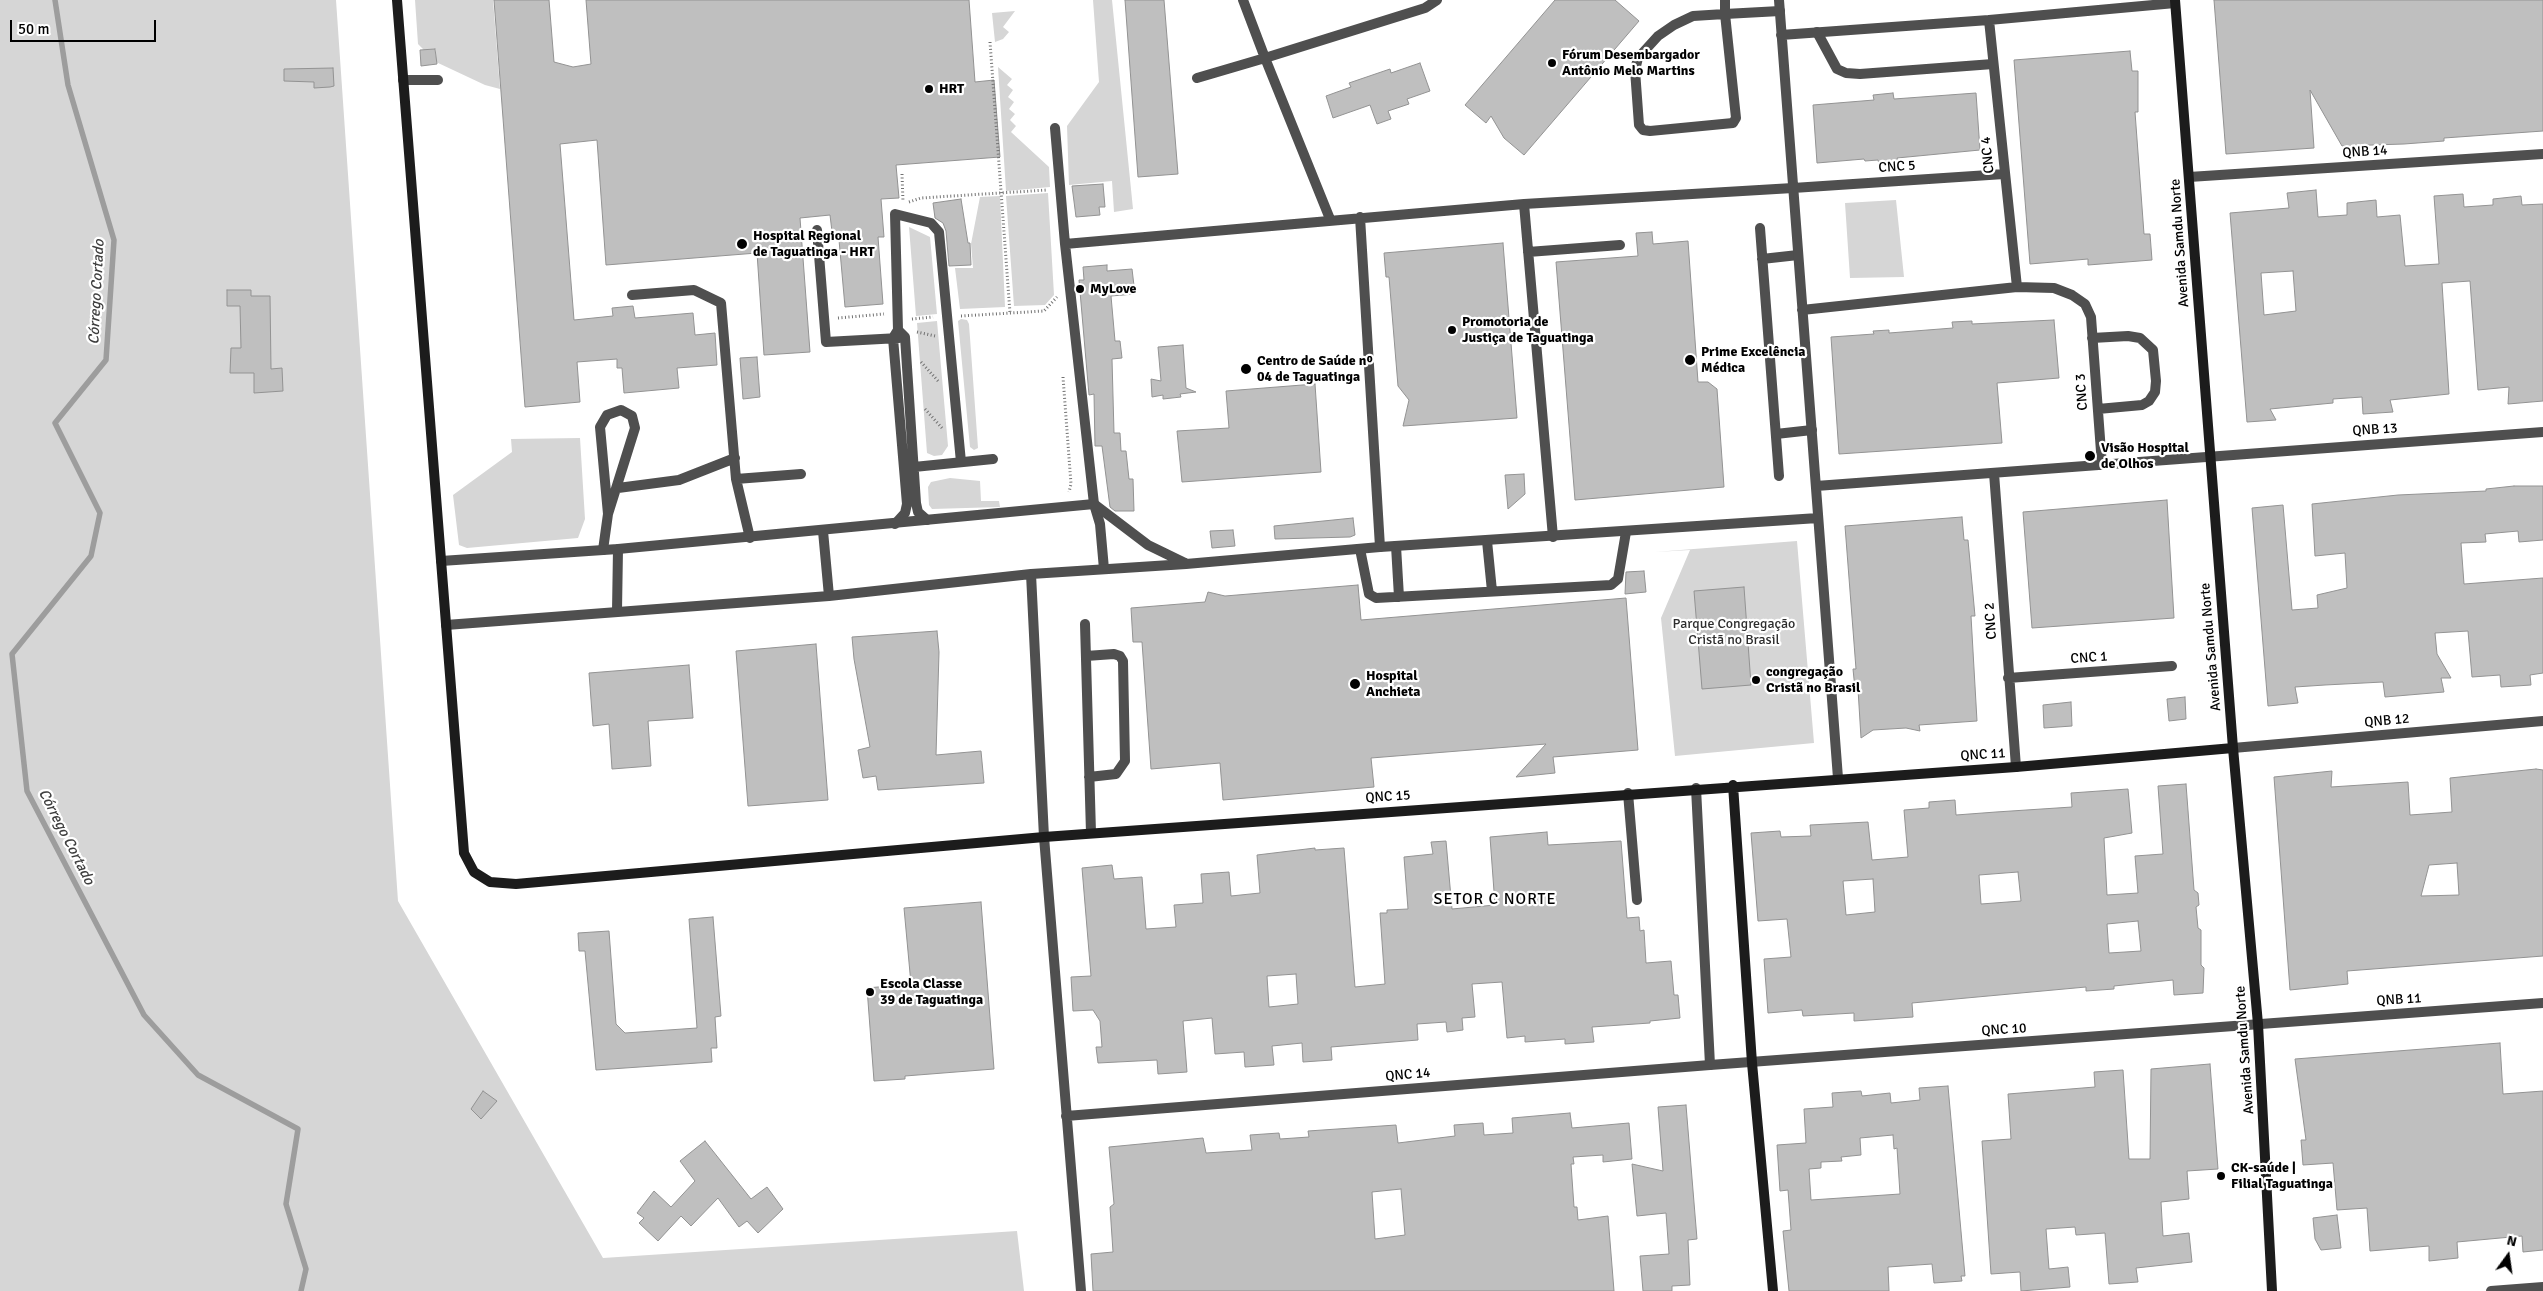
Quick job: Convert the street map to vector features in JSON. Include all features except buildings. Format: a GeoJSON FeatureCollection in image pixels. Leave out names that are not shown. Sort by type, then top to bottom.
{"type":"FeatureCollection","features":[{"type":"Feature","properties":{"kind":"street","name":"QNC 15"},"geometry":{"type":"LineString","coordinates":[[397,0],[464,854],[474,872],[490,882],[516,884],[1044,836],[1734,785]]}},
{"type":"Feature","properties":{"kind":"street"},"geometry":{"type":"LineString","coordinates":[[1243,0],[1330,219]]}},
{"type":"Feature","properties":{"kind":"street"},"geometry":{"type":"LineString","coordinates":[[1197,78],[1425,8],[1437,0]]}},
{"type":"Feature","properties":{"kind":"street"},"geometry":{"type":"LineString","coordinates":[[1725,0],[1725,14],[1736,118],[1733,123],[1643,130],[1639,126],[1635,70],[1638,58],[1658,36],[1674,25],[1693,16],[1725,14],[1780,11]]}},
{"type":"Feature","properties":{"kind":"street"},"geometry":{"type":"LineString","coordinates":[[1779,0],[1838,778]]}},
{"type":"Feature","properties":{"kind":"street"},"geometry":{"type":"LineString","coordinates":[[1781,35],[1989,20],[2175,1]]}},
{"type":"Feature","properties":{"kind":"street","name":"Avenida Samdu Norte"},"geometry":{"type":"LineString","coordinates":[[2175,1],[2233,748],[2258,1024],[2272,1291]]}},
{"type":"Feature","properties":{"kind":"street","name":"CNC 4"},"geometry":{"type":"LineString","coordinates":[[1989,20],[2017,287]]}},
{"type":"Feature","properties":{"kind":"street"},"geometry":{"type":"LineString","coordinates":[[1816,32],[1837,69],[1846,73],[1860,74],[1993,64]]}},
{"type":"Feature","properties":{"kind":"street"},"geometry":{"type":"LineString","coordinates":[[403,80],[438,80]]}},
{"type":"Feature","properties":{"kind":"street"},"geometry":{"type":"LineString","coordinates":[[1055,128],[1064,244],[1094,504],[1100,524],[1104,569]]}},
{"type":"Feature","properties":{"kind":"street","name":"QNB 14"},"geometry":{"type":"LineString","coordinates":[[2189,177],[2543,154]]}},
{"type":"Feature","properties":{"kind":"street","name":"CNC 5"},"geometry":{"type":"LineString","coordinates":[[1064,244],[1330,219],[1524,204],[2004,174]]}},
{"type":"Feature","properties":{"kind":"street"},"geometry":{"type":"LineString","coordinates":[[1524,204],[1553,537]]}},
{"type":"Feature","properties":{"kind":"street"},"geometry":{"type":"LineString","coordinates":[[927,520],[918,512],[905,335],[898,315],[895,214],[931,223],[939,232],[961,462]]}},
{"type":"Feature","properties":{"kind":"street"},"geometry":{"type":"LineString","coordinates":[[1360,217],[1380,547]]}},
{"type":"Feature","properties":{"kind":"street"},"geometry":{"type":"LineString","coordinates":[[1760,228],[1779,476]]}},
{"type":"Feature","properties":{"kind":"street"},"geometry":{"type":"LineString","coordinates":[[817,230],[826,342],[905,335]]}},
{"type":"Feature","properties":{"kind":"street"},"geometry":{"type":"LineString","coordinates":[[1528,252],[1620,245]]}},
{"type":"Feature","properties":{"kind":"street"},"geometry":{"type":"LineString","coordinates":[[1762,259],[1798,255]]}},
{"type":"Feature","properties":{"kind":"street"},"geometry":{"type":"LineString","coordinates":[[1802,310],[2017,287]]}},
{"type":"Feature","properties":{"kind":"street","name":"CNC 3"},"geometry":{"type":"LineString","coordinates":[[2017,287],[2054,288],[2072,295],[2085,304],[2091,317],[2102,465]]}},
{"type":"Feature","properties":{"kind":"street"},"geometry":{"type":"LineString","coordinates":[[632,294],[694,290],[721,303],[736,479],[750,538]]}},
{"type":"Feature","properties":{"kind":"street"},"geometry":{"type":"LineString","coordinates":[[895,524],[905,513],[907,504],[905,335]]}},
{"type":"Feature","properties":{"kind":"street"},"geometry":{"type":"LineString","coordinates":[[2092,338],[2128,336],[2140,338],[2153,350],[2156,381],[2155,392],[2149,401],[2142,405],[2098,410]]}},
{"type":"Feature","properties":{"kind":"street"},"geometry":{"type":"LineString","coordinates":[[603,550],[608,514],[636,428],[632,416],[621,410],[607,414],[600,427],[608,514]]}},
{"type":"Feature","properties":{"kind":"street"},"geometry":{"type":"LineString","coordinates":[[1776,434],[1812,430]]}},
{"type":"Feature","properties":{"kind":"street","name":"QNB 13"},"geometry":{"type":"LineString","coordinates":[[1816,486],[2543,432]]}},
{"type":"Feature","properties":{"kind":"street"},"geometry":{"type":"LineString","coordinates":[[618,488],[679,480],[735,458]]}},
{"type":"Feature","properties":{"kind":"street"},"geometry":{"type":"LineString","coordinates":[[914,467],[993,459]]}},
{"type":"Feature","properties":{"kind":"street","name":"CNC 2"},"geometry":{"type":"LineString","coordinates":[[1994,473],[2016,766]]}},
{"type":"Feature","properties":{"kind":"street"},"geometry":{"type":"LineString","coordinates":[[736,479],[800,474]]}},
{"type":"Feature","properties":{"kind":"street"},"geometry":{"type":"LineString","coordinates":[[441,561],[750,538],[1094,504],[1148,545],[1186,564]]}},
{"type":"Feature","properties":{"kind":"street"},"geometry":{"type":"LineString","coordinates":[[446,625],[829,596],[1031,574],[1186,564],[1380,547],[1818,518]]}},
{"type":"Feature","properties":{"kind":"street"},"geometry":{"type":"LineString","coordinates":[[823,531],[829,596]]}},
{"type":"Feature","properties":{"kind":"street"},"geometry":{"type":"LineString","coordinates":[[1360,549],[1369,594],[1376,598],[1611,584],[1618,579],[1626,532]]}},
{"type":"Feature","properties":{"kind":"street"},"geometry":{"type":"LineString","coordinates":[[1487,540],[1492,591]]}},
{"type":"Feature","properties":{"kind":"street"},"geometry":{"type":"LineString","coordinates":[[1396,546],[1399,597]]}},
{"type":"Feature","properties":{"kind":"street"},"geometry":{"type":"LineString","coordinates":[[617,611],[618,549]]}},
{"type":"Feature","properties":{"kind":"street"},"geometry":{"type":"LineString","coordinates":[[1031,574],[1044,836],[1081,1291]]}},
{"type":"Feature","properties":{"kind":"street"},"geometry":{"type":"LineString","coordinates":[[1085,624],[1091,833]]}},
{"type":"Feature","properties":{"kind":"street"},"geometry":{"type":"LineString","coordinates":[[1086,656],[1114,654],[1120,656],[1123,661],[1125,761],[1116,774],[1089,777]]}},
{"type":"Feature","properties":{"kind":"street","name":"CNC 1"},"geometry":{"type":"LineString","coordinates":[[2008,678],[2172,666]]}},
{"type":"Feature","properties":{"kind":"street","name":"QNB 12"},"geometry":{"type":"LineString","coordinates":[[2233,748],[2543,722]]}},
{"type":"Feature","properties":{"kind":"street","name":"QNC 11"},"geometry":{"type":"LineString","coordinates":[[1734,785],[2016,766],[2233,748]]}},
{"type":"Feature","properties":{"kind":"street"},"geometry":{"type":"LineString","coordinates":[[1734,785],[1752,1064],[1773,1291]]}},
{"type":"Feature","properties":{"kind":"street"},"geometry":{"type":"LineString","coordinates":[[1696,788],[1710,1065]]}},
{"type":"Feature","properties":{"kind":"street"},"geometry":{"type":"LineString","coordinates":[[1628,793],[1638,900]]}},
{"type":"Feature","properties":{"kind":"street","name":"QNB 11"},"geometry":{"type":"LineString","coordinates":[[2258,1024],[2543,1003]]}},
{"type":"Feature","properties":{"kind":"street","name":"QNC 10"},"geometry":{"type":"LineString","coordinates":[[1752,1064],[2258,1024]]}},
{"type":"Feature","properties":{"kind":"street","name":"QNC 14"},"geometry":{"type":"LineString","coordinates":[[1066,1116],[1710,1065],[1752,1064]]}},
{"type":"Feature","properties":{"kind":"street"},"geometry":{"type":"LineString","coordinates":[[2491,1291],[2543,1287]]}},
{"type":"Feature","properties":{"kind":"path"},"geometry":{"type":"LineString","coordinates":[[990,42],[1010,313]]}},
{"type":"Feature","properties":{"kind":"path"},"geometry":{"type":"LineString","coordinates":[[903,204],[921,198],[1049,190]]}},
{"type":"Feature","properties":{"kind":"path"},"geometry":{"type":"LineString","coordinates":[[1056,288],[1058,308]]}},
{"type":"Feature","properties":{"kind":"path"},"geometry":{"type":"LineString","coordinates":[[956,316],[1044,311],[1054,298],[1057,298]]}},
{"type":"Feature","properties":{"kind":"path"},"geometry":{"type":"LineString","coordinates":[[912,310],[913,319],[905,335],[940,337]]}},
{"type":"Feature","properties":{"kind":"path"},"geometry":{"type":"LineString","coordinates":[[824,320],[881,314],[898,315],[913,319],[938,317]]}},
{"type":"Feature","properties":{"kind":"path"},"geometry":{"type":"LineString","coordinates":[[916,366],[916,356],[945,389]]}},
{"type":"Feature","properties":{"kind":"path"},"geometry":{"type":"LineString","coordinates":[[1062,367],[1071,484],[1066,498]]}},
{"type":"Feature","properties":{"kind":"path"},"geometry":{"type":"LineString","coordinates":[[919,403],[944,430]]}},
{"type":"Feature","properties":{"kind":"green space"},"geometry":{"type":"Polygon","coordinates":[[[0,0],[336,0],[398,901],[603,1258],[1017,1231],[1024,1291],[0,1291],[0,0]]]}},
{"type":"Feature","properties":{"kind":"green space"},"geometry":{"type":"Polygon","coordinates":[[[415,0],[493,0],[500,89],[485,85],[436,62],[436,49],[424,50],[418,44],[415,0]]]}},
{"type":"Feature","properties":{"kind":"green space"},"geometry":{"type":"Polygon","coordinates":[[[1093,0],[1112,0],[1133,209],[1114,212],[1112,181],[1069,185],[1067,126],[1099,82],[1093,0]]]}},
{"type":"Feature","properties":{"kind":"green space"},"geometry":{"type":"Polygon","coordinates":[[[1015,11],[1003,27],[1009,32],[1003,39],[995,42],[992,13],[1015,11]]]}},
{"type":"Feature","properties":{"kind":"green space"},"geometry":{"type":"Polygon","coordinates":[[[998,67],[1012,79],[1007,85],[1013,90],[1008,97],[1014,102],[1009,109],[1015,114],[1010,120],[1016,126],[1011,132],[1049,167],[1050,187],[1006,191],[998,67]]]}},
{"type":"Feature","properties":{"kind":"green space"},"geometry":{"type":"Polygon","coordinates":[[[1048,193],[1054,295],[1045,305],[1014,306],[1006,196],[1048,193]]]}},
{"type":"Feature","properties":{"kind":"green space"},"geometry":{"type":"Polygon","coordinates":[[[1000,196],[1005,307],[960,309],[955,268],[973,268],[971,244],[980,197],[1000,196]]]}},
{"type":"Feature","properties":{"kind":"green space"},"geometry":{"type":"Polygon","coordinates":[[[1896,200],[1904,277],[1850,278],[1845,203],[1896,200]]]}},
{"type":"Feature","properties":{"kind":"green space"},"geometry":{"type":"Polygon","coordinates":[[[909,227],[930,237],[937,314],[916,316],[909,227]]]}},
{"type":"Feature","properties":{"kind":"green space"},"geometry":{"type":"Polygon","coordinates":[[[961,319],[967,320],[969,324],[978,448],[974,450],[970,447],[958,321],[961,319]]]}},
{"type":"Feature","properties":{"kind":"green space"},"geometry":{"type":"Polygon","coordinates":[[[937,321],[948,446],[942,455],[934,456],[927,453],[917,323],[937,321]]]}},
{"type":"Feature","properties":{"kind":"green space"},"geometry":{"type":"Polygon","coordinates":[[[580,438],[585,519],[578,538],[467,548],[459,545],[453,495],[512,452],[511,439],[580,438]]]}},
{"type":"Feature","properties":{"kind":"green space"},"geometry":{"type":"Polygon","coordinates":[[[950,478],[980,481],[981,501],[999,501],[1000,507],[932,509],[929,505],[928,487],[931,482],[950,478]]]}},
{"type":"Feature","properties":{"kind":"green space","name":"Parque Congregação Cristã no Brasil"},"geometry":{"type":"Polygon","coordinates":[[[1797,541],[1814,743],[1675,756],[1661,618],[1690,550],[1655,552],[1797,541]]]}},
{"type":"Feature","properties":{"kind":"waterway","name":"Córrego Cortado"},"geometry":{"type":"LineString","coordinates":[[55,0],[68,85],[114,240],[106,360],[55,423],[100,513],[91,556],[12,654],[27,791],[144,1015],[198,1075],[298,1129],[286,1204],[306,1269],[301,1291]]}},
{"type":"Feature","properties":{"kind":"place","name":"Fórum Desembargador Antônio Melo Martins"},"geometry":{"type":"Point","coordinates":[1552,63]}},
{"type":"Feature","properties":{"kind":"place","name":"HRT"},"geometry":{"type":"Point","coordinates":[929,89]}},
{"type":"Feature","properties":{"kind":"place","name":"Hospital Regional de Taguatinga - HRT"},"geometry":{"type":"Point","coordinates":[742,244]}},
{"type":"Feature","properties":{"kind":"place","name":"MyLove"},"geometry":{"type":"Point","coordinates":[1080,289]}},
{"type":"Feature","properties":{"kind":"place","name":"Promotoria de Justiça de Taguatinga"},"geometry":{"type":"Point","coordinates":[1452,330]}},
{"type":"Feature","properties":{"kind":"place","name":"Prime Excelência Médica"},"geometry":{"type":"Point","coordinates":[1690,360]}},
{"type":"Feature","properties":{"kind":"place","name":"Centro de Saúde nº 04 de Taguatinga"},"geometry":{"type":"Point","coordinates":[1246,369]}},
{"type":"Feature","properties":{"kind":"place","name":"Visão Hospital de Olhos"},"geometry":{"type":"Point","coordinates":[2090,456]}},
{"type":"Feature","properties":{"kind":"place","name":"congregação Cristã no Brasil"},"geometry":{"type":"Point","coordinates":[1756,680]}},
{"type":"Feature","properties":{"kind":"place","name":"Hospital Anchieta"},"geometry":{"type":"Point","coordinates":[1355,684]}},
{"type":"Feature","properties":{"kind":"place","name":"Escola Classe 39 de Taguatinga"},"geometry":{"type":"Point","coordinates":[870,992]}},
{"type":"Feature","properties":{"kind":"place","name":"CK-saúde | Filial Taguatinga"},"geometry":{"type":"Point","coordinates":[2221,1176]}},
{"type":"Feature","properties":{"kind":"district","name":"SETOR C NORTE"},"geometry":{"type":"Point","coordinates":[1495,900]}}]}
